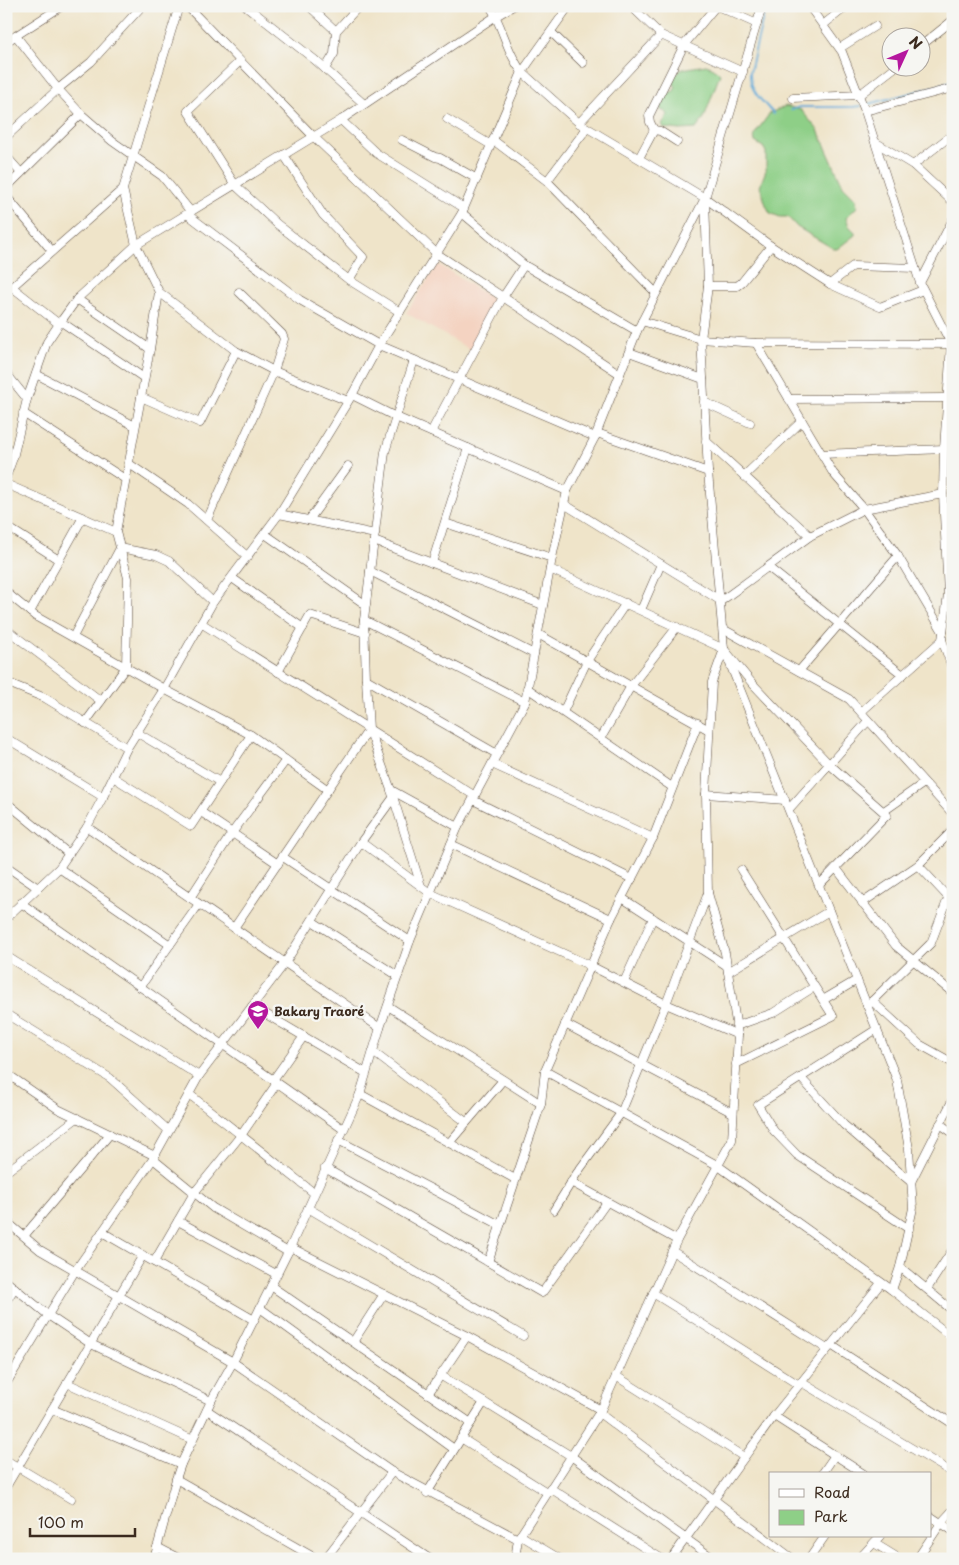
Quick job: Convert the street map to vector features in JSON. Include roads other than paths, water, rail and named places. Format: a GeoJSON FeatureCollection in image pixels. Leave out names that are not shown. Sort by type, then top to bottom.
{"type":"FeatureCollection","features":[{"type":"Feature","properties":{"kind":"street"},"geometry":{"type":"LineString","coordinates":[[6,42],[62,6]]}},
{"type":"Feature","properties":{"kind":"street"},"geometry":{"type":"LineString","coordinates":[[6,137],[58,89],[92,62],[142,6]]}},
{"type":"Feature","properties":{"kind":"street"},"geometry":{"type":"LineString","coordinates":[[179,6],[123,189],[136,245],[158,292],[236,351],[274,371],[350,398],[567,491]]}},
{"type":"Feature","properties":{"kind":"street"},"geometry":{"type":"LineString","coordinates":[[187,6],[314,137],[436,253],[620,374]]}},
{"type":"Feature","properties":{"kind":"street"},"geometry":{"type":"LineString","coordinates":[[246,6],[325,69],[364,104]]}},
{"type":"Feature","properties":{"kind":"street"},"geometry":{"type":"LineString","coordinates":[[309,6],[336,31]]}},
{"type":"Feature","properties":{"kind":"street"},"geometry":{"type":"LineString","coordinates":[[325,69],[334,54],[336,31],[350,10],[359,6]]}},
{"type":"Feature","properties":{"kind":"street"},"geometry":{"type":"LineString","coordinates":[[490,6],[496,16],[515,64],[579,123],[705,198],[772,246],[830,284],[880,307],[921,287],[953,219]]}},
{"type":"Feature","properties":{"kind":"street"},"geometry":{"type":"LineString","coordinates":[[6,478],[13,458],[27,399],[48,342],[77,299],[136,245],[341,120],[513,6]]}},
{"type":"Feature","properties":{"kind":"street"},"geometry":{"type":"LineString","coordinates":[[6,917],[59,868],[87,827],[103,798],[126,748],[164,689],[213,602],[279,514],[350,398],[379,345],[463,210],[522,72],[569,6]]}},
{"type":"Feature","properties":{"kind":"street"},"geometry":{"type":"LineString","coordinates":[[631,6],[661,35],[743,72]]}},
{"type":"Feature","properties":{"kind":"street"},"geometry":{"type":"LineString","coordinates":[[654,130],[649,116],[684,45],[717,6],[757,24]]}},
{"type":"Feature","properties":{"kind":"street"},"geometry":{"type":"LineString","coordinates":[[154,1559],[181,1464],[289,1249],[360,1094],[398,976],[430,893],[458,828],[525,702],[552,558],[567,491],[596,435],[637,331],[705,198],[762,6]]}},
{"type":"Feature","properties":{"kind":"street"},"geometry":{"type":"LineString","coordinates":[[810,6],[842,52],[865,111],[921,287],[952,349],[947,398],[943,494],[950,596],[943,636],[861,712]]}},
{"type":"Feature","properties":{"kind":"street"},"geometry":{"type":"LineString","coordinates":[[823,26],[847,6]]}},
{"type":"Feature","properties":{"kind":"street"},"geometry":{"type":"LineString","coordinates":[[932,37],[953,20]]}},
{"type":"Feature","properties":{"kind":"street"},"geometry":{"type":"LineString","coordinates":[[840,48],[875,26]]}},
{"type":"Feature","properties":{"kind":"street"},"geometry":{"type":"LineString","coordinates":[[551,32],[583,63]]}},
{"type":"Feature","properties":{"kind":"street"},"geometry":{"type":"LineString","coordinates":[[579,123],[661,35]]}},
{"type":"Feature","properties":{"kind":"street"},"geometry":{"type":"LineString","coordinates":[[16,36],[58,89],[81,114],[112,141],[162,176],[189,213],[300,300],[379,345],[459,379],[596,435],[708,472]]}},
{"type":"Feature","properties":{"kind":"street"},"geometry":{"type":"LineString","coordinates":[[240,61],[188,111],[235,185],[277,224],[349,280],[400,312]]}},
{"type":"Feature","properties":{"kind":"street"},"geometry":{"type":"LineString","coordinates":[[793,98],[859,96],[882,78]]}},
{"type":"Feature","properties":{"kind":"street"},"geometry":{"type":"LineString","coordinates":[[865,111],[953,88]]}},
{"type":"Feature","properties":{"kind":"street"},"geometry":{"type":"LineString","coordinates":[[6,188],[81,114]]}},
{"type":"Feature","properties":{"kind":"street"},"geometry":{"type":"LineString","coordinates":[[341,120],[376,152],[463,210],[524,266],[637,331]]}},
{"type":"Feature","properties":{"kind":"street"},"geometry":{"type":"LineString","coordinates":[[447,120],[492,143],[547,181],[656,294]]}},
{"type":"Feature","properties":{"kind":"street"},"geometry":{"type":"LineString","coordinates":[[547,181],[587,128]]}},
{"type":"Feature","properties":{"kind":"street"},"geometry":{"type":"LineString","coordinates":[[654,130],[660,131],[677,142]]}},
{"type":"Feature","properties":{"kind":"street"},"geometry":{"type":"LineString","coordinates":[[639,158],[654,130]]}},
{"type":"Feature","properties":{"kind":"street"},"geometry":{"type":"LineString","coordinates":[[913,165],[953,134]]}},
{"type":"Feature","properties":{"kind":"street"},"geometry":{"type":"LineString","coordinates":[[402,140],[440,158],[477,179]]}},
{"type":"Feature","properties":{"kind":"street"},"geometry":{"type":"LineString","coordinates":[[875,142],[913,165],[953,202]]}},
{"type":"Feature","properties":{"kind":"street"},"geometry":{"type":"LineString","coordinates":[[284,155],[324,215],[363,258],[349,280]]}},
{"type":"Feature","properties":{"kind":"street"},"geometry":{"type":"LineString","coordinates":[[6,156],[22,173]]}},
{"type":"Feature","properties":{"kind":"street"},"geometry":{"type":"LineString","coordinates":[[123,189],[9,290],[144,378]]}},
{"type":"Feature","properties":{"kind":"street"},"geometry":{"type":"LineString","coordinates":[[6,196],[52,251]]}},
{"type":"Feature","properties":{"kind":"street"},"geometry":{"type":"LineString","coordinates":[[705,198],[708,286],[701,339],[708,472],[724,649],[857,980],[870,1003],[876,1029],[897,1080],[909,1148],[913,1208],[900,1267],[892,1290]]}},
{"type":"Feature","properties":{"kind":"street"},"geometry":{"type":"LineString","coordinates":[[708,286],[737,286],[772,246]]}},
{"type":"Feature","properties":{"kind":"street"},"geometry":{"type":"LineString","coordinates":[[431,432],[503,297],[524,266]]}},
{"type":"Feature","properties":{"kind":"street"},"geometry":{"type":"LineString","coordinates":[[830,284],[853,266],[915,268]]}},
{"type":"Feature","properties":{"kind":"street"},"geometry":{"type":"LineString","coordinates":[[85,723],[126,667],[128,578],[116,532],[150,349],[158,292]]}},
{"type":"Feature","properties":{"kind":"street"},"geometry":{"type":"LineString","coordinates":[[207,520],[274,371],[284,339],[282,334],[239,292]]}},
{"type":"Feature","properties":{"kind":"street"},"geometry":{"type":"LineString","coordinates":[[77,299],[150,349]]}},
{"type":"Feature","properties":{"kind":"street"},"geometry":{"type":"LineString","coordinates":[[642,321],[701,339],[756,343],[952,349]]}},
{"type":"Feature","properties":{"kind":"street"},"geometry":{"type":"LineString","coordinates":[[756,343],[833,473],[864,509],[898,556],[943,636],[953,669]]}},
{"type":"Feature","properties":{"kind":"street"},"geometry":{"type":"LineString","coordinates":[[141,397],[200,423],[236,351]]}},
{"type":"Feature","properties":{"kind":"street"},"geometry":{"type":"LineString","coordinates":[[629,352],[703,379]]}},
{"type":"Feature","properties":{"kind":"street"},"geometry":{"type":"LineString","coordinates":[[414,360],[385,452],[364,633],[369,729],[421,886]]}},
{"type":"Feature","properties":{"kind":"street"},"geometry":{"type":"LineString","coordinates":[[6,373],[27,399]]}},
{"type":"Feature","properties":{"kind":"street"},"geometry":{"type":"LineString","coordinates":[[36,374],[135,426]]}},
{"type":"Feature","properties":{"kind":"street"},"geometry":{"type":"LineString","coordinates":[[789,399],[947,398]]}},
{"type":"Feature","properties":{"kind":"street"},"geometry":{"type":"LineString","coordinates":[[704,402],[750,423]]}},
{"type":"Feature","properties":{"kind":"street"},"geometry":{"type":"LineString","coordinates":[[23,413],[125,479]]}},
{"type":"Feature","properties":{"kind":"street"},"geometry":{"type":"LineString","coordinates":[[744,476],[802,421]]}},
{"type":"Feature","properties":{"kind":"street"},"geometry":{"type":"LineString","coordinates":[[706,441],[810,536]]}},
{"type":"Feature","properties":{"kind":"street"},"geometry":{"type":"LineString","coordinates":[[432,563],[468,448]]}},
{"type":"Feature","properties":{"kind":"street"},"geometry":{"type":"LineString","coordinates":[[822,454],[944,449]]}},
{"type":"Feature","properties":{"kind":"street"},"geometry":{"type":"LineString","coordinates":[[6,450],[13,458]]}},
{"type":"Feature","properties":{"kind":"street"},"geometry":{"type":"LineString","coordinates":[[128,463],[188,504],[248,557]]}},
{"type":"Feature","properties":{"kind":"street"},"geometry":{"type":"LineString","coordinates":[[309,520],[348,466]]}},
{"type":"Feature","properties":{"kind":"street"},"geometry":{"type":"LineString","coordinates":[[6,484],[116,532]]}},
{"type":"Feature","properties":{"kind":"street"},"geometry":{"type":"LineString","coordinates":[[721,601],[810,536],[864,509],[943,494]]}},
{"type":"Feature","properties":{"kind":"street"},"geometry":{"type":"LineString","coordinates":[[564,504],[721,601]]}},
{"type":"Feature","properties":{"kind":"street"},"geometry":{"type":"LineString","coordinates":[[279,514],[309,520],[374,538],[432,563],[543,605]]}},
{"type":"Feature","properties":{"kind":"street"},"geometry":{"type":"LineString","coordinates":[[30,612],[82,517]]}},
{"type":"Feature","properties":{"kind":"street"},"geometry":{"type":"LineString","coordinates":[[444,523],[552,558]]}},
{"type":"Feature","properties":{"kind":"street"},"geometry":{"type":"LineString","coordinates":[[6,526],[59,560]]}},
{"type":"Feature","properties":{"kind":"street"},"geometry":{"type":"LineString","coordinates":[[946,546],[953,528]]}},
{"type":"Feature","properties":{"kind":"street"},"geometry":{"type":"LineString","coordinates":[[264,534],[366,605]]}},
{"type":"Feature","properties":{"kind":"street"},"geometry":{"type":"LineString","coordinates":[[120,548],[156,555],[169,560],[213,602]]}},
{"type":"Feature","properties":{"kind":"street"},"geometry":{"type":"LineString","coordinates":[[73,637],[120,548]]}},
{"type":"Feature","properties":{"kind":"street"},"geometry":{"type":"LineString","coordinates":[[799,671],[898,556]]}},
{"type":"Feature","properties":{"kind":"street"},"geometry":{"type":"LineString","coordinates":[[642,610],[661,564]]}},
{"type":"Feature","properties":{"kind":"street"},"geometry":{"type":"LineString","coordinates":[[768,567],[903,675]]}},
{"type":"Feature","properties":{"kind":"street"},"geometry":{"type":"LineString","coordinates":[[550,569],[724,649],[752,683],[829,764],[884,811],[887,815],[819,885]]}},
{"type":"Feature","properties":{"kind":"street"},"geometry":{"type":"LineString","coordinates":[[370,571],[534,654]]}},
{"type":"Feature","properties":{"kind":"street"},"geometry":{"type":"LineString","coordinates":[[232,578],[303,628]]}},
{"type":"Feature","properties":{"kind":"street"},"geometry":{"type":"LineString","coordinates":[[6,592],[30,612],[164,689],[251,735],[328,790]]}},
{"type":"Feature","properties":{"kind":"street"},"geometry":{"type":"LineString","coordinates":[[563,712],[587,662],[626,603]]}},
{"type":"Feature","properties":{"kind":"street"},"geometry":{"type":"LineString","coordinates":[[278,672],[310,615],[364,633]]}},
{"type":"Feature","properties":{"kind":"street"},"geometry":{"type":"LineString","coordinates":[[364,620],[525,702]]}},
{"type":"Feature","properties":{"kind":"street"},"geometry":{"type":"LineString","coordinates":[[201,623],[474,798],[632,879]]}},
{"type":"Feature","properties":{"kind":"street"},"geometry":{"type":"LineString","coordinates":[[601,738],[631,686],[677,627]]}},
{"type":"Feature","properties":{"kind":"street"},"geometry":{"type":"LineString","coordinates":[[6,629],[101,701]]}},
{"type":"Feature","properties":{"kind":"street"},"geometry":{"type":"LineString","coordinates":[[723,629],[849,699],[953,814]]}},
{"type":"Feature","properties":{"kind":"street"},"geometry":{"type":"LineString","coordinates":[[538,634],[709,730]]}},
{"type":"Feature","properties":{"kind":"street"},"geometry":{"type":"LineString","coordinates":[[516,1559],[519,1537],[600,1412],[677,1240],[732,1140],[738,1035],[725,953],[708,893],[706,794],[712,682],[724,649]]}},
{"type":"Feature","properties":{"kind":"street"},"geometry":{"type":"LineString","coordinates":[[366,678],[497,754]]}},
{"type":"Feature","properties":{"kind":"street"},"geometry":{"type":"LineString","coordinates":[[6,682],[45,698],[126,748]]}},
{"type":"Feature","properties":{"kind":"street"},"geometry":{"type":"LineString","coordinates":[[527,688],[672,787]]}},
{"type":"Feature","properties":{"kind":"street"},"geometry":{"type":"LineString","coordinates":[[789,809],[868,721]]}},
{"type":"Feature","properties":{"kind":"street"},"geometry":{"type":"LineString","coordinates":[[488,1262],[540,1104],[545,1071],[611,919],[653,838],[698,723]]}},
{"type":"Feature","properties":{"kind":"street"},"geometry":{"type":"LineString","coordinates":[[234,928],[369,729]]}},
{"type":"Feature","properties":{"kind":"street"},"geometry":{"type":"LineString","coordinates":[[136,732],[220,782]]}},
{"type":"Feature","properties":{"kind":"street"},"geometry":{"type":"LineString","coordinates":[[113,777],[191,826],[251,735]]}},
{"type":"Feature","properties":{"kind":"street"},"geometry":{"type":"LineString","coordinates":[[6,738],[103,798]]}},
{"type":"Feature","properties":{"kind":"street"},"geometry":{"type":"LineString","coordinates":[[190,898],[232,833],[286,760]]}},
{"type":"Feature","properties":{"kind":"street"},"geometry":{"type":"LineString","coordinates":[[492,764],[653,838]]}},
{"type":"Feature","properties":{"kind":"street"},"geometry":{"type":"LineString","coordinates":[[884,811],[924,783]]}},
{"type":"Feature","properties":{"kind":"street"},"geometry":{"type":"LineString","coordinates":[[392,794],[458,828]]}},
{"type":"Feature","properties":{"kind":"street"},"geometry":{"type":"LineString","coordinates":[[6,1384],[75,1270],[154,1158],[199,1076],[285,963],[392,794]]}},
{"type":"Feature","properties":{"kind":"street"},"geometry":{"type":"LineString","coordinates":[[706,794],[785,800]]}},
{"type":"Feature","properties":{"kind":"street"},"geometry":{"type":"LineString","coordinates":[[6,802],[69,854]]}},
{"type":"Feature","properties":{"kind":"street"},"geometry":{"type":"LineString","coordinates":[[200,812],[278,864]]}},
{"type":"Feature","properties":{"kind":"street"},"geometry":{"type":"LineString","coordinates":[[87,827],[380,1028]]}},
{"type":"Feature","properties":{"kind":"street"},"geometry":{"type":"LineString","coordinates":[[862,903],[918,865],[953,830]]}},
{"type":"Feature","properties":{"kind":"street"},"geometry":{"type":"LineString","coordinates":[[361,842],[430,893],[591,966],[666,1004],[738,1035]]}},
{"type":"Feature","properties":{"kind":"street"},"geometry":{"type":"LineString","coordinates":[[451,844],[611,919]]}},
{"type":"Feature","properties":{"kind":"street"},"geometry":{"type":"LineString","coordinates":[[283,857],[410,942]]}},
{"type":"Feature","properties":{"kind":"street"},"geometry":{"type":"LineString","coordinates":[[918,865],[948,897]]}},
{"type":"Feature","properties":{"kind":"street"},"geometry":{"type":"LineString","coordinates":[[6,866],[38,888]]}},
{"type":"Feature","properties":{"kind":"street"},"geometry":{"type":"LineString","coordinates":[[59,868],[170,944]]}},
{"type":"Feature","properties":{"kind":"street"},"geometry":{"type":"LineString","coordinates":[[836,868],[896,946],[953,993]]}},
{"type":"Feature","properties":{"kind":"street"},"geometry":{"type":"LineString","coordinates":[[736,1064],[833,1016],[741,870]]}},
{"type":"Feature","properties":{"kind":"street"},"geometry":{"type":"LineString","coordinates":[[870,1003],[931,942],[953,885]]}},
{"type":"Feature","properties":{"kind":"street"},"geometry":{"type":"LineString","coordinates":[[554,1210],[571,1182],[621,1112],[666,1004],[688,941],[708,893]]}},
{"type":"Feature","properties":{"kind":"street"},"geometry":{"type":"LineString","coordinates":[[622,898],[728,969]]}},
{"type":"Feature","properties":{"kind":"street"},"geometry":{"type":"LineString","coordinates":[[21,903],[343,1129]]}},
{"type":"Feature","properties":{"kind":"street"},"geometry":{"type":"LineString","coordinates":[[140,987],[199,904]]}},
{"type":"Feature","properties":{"kind":"street"},"geometry":{"type":"LineString","coordinates":[[728,969],[829,911]]}},
{"type":"Feature","properties":{"kind":"street"},"geometry":{"type":"LineString","coordinates":[[624,982],[653,918]]}},
{"type":"Feature","properties":{"kind":"street"},"geometry":{"type":"LineString","coordinates":[[312,921],[398,976]]}},
{"type":"Feature","properties":{"kind":"street"},"geometry":{"type":"LineString","coordinates":[[6,956],[199,1076]]}},
{"type":"Feature","properties":{"kind":"street"},"geometry":{"type":"LineString","coordinates":[[823,1000],[857,980]]}},
{"type":"Feature","properties":{"kind":"street"},"geometry":{"type":"LineString","coordinates":[[736,1026],[773,1013],[814,986]]}},
{"type":"Feature","properties":{"kind":"street"},"geometry":{"type":"LineString","coordinates":[[870,1003],[919,1044],[953,1063]]}},
{"type":"Feature","properties":{"kind":"street"},"geometry":{"type":"LineString","coordinates":[[252,1006],[366,1073]]}},
{"type":"Feature","properties":{"kind":"street"},"geometry":{"type":"LineString","coordinates":[[388,1006],[540,1104]]}},
{"type":"Feature","properties":{"kind":"street"},"geometry":{"type":"LineString","coordinates":[[6,1014],[110,1078],[168,1130]]}},
{"type":"Feature","properties":{"kind":"street"},"geometry":{"type":"LineString","coordinates":[[565,1024],[733,1113]]}},
{"type":"Feature","properties":{"kind":"street"},"geometry":{"type":"LineString","coordinates":[[876,1029],[758,1105],[774,1131],[797,1155],[908,1229]]}},
{"type":"Feature","properties":{"kind":"street"},"geometry":{"type":"LineString","coordinates":[[154,1262],[194,1193],[242,1134],[304,1036]]}},
{"type":"Feature","properties":{"kind":"street"},"geometry":{"type":"LineString","coordinates":[[373,1052],[466,1122]]}},
{"type":"Feature","properties":{"kind":"street"},"geometry":{"type":"LineString","coordinates":[[545,1071],[717,1165],[892,1290],[953,1338]]}},
{"type":"Feature","properties":{"kind":"street"},"geometry":{"type":"LineString","coordinates":[[6,1073],[58,1109],[154,1158],[214,1208],[289,1249],[467,1336],[600,1412],[793,1559]]}},
{"type":"Feature","properties":{"kind":"street"},"geometry":{"type":"LineString","coordinates":[[801,1078],[844,1125],[912,1182]]}},
{"type":"Feature","properties":{"kind":"street"},"geometry":{"type":"LineString","coordinates":[[449,1143],[503,1080]]}},
{"type":"Feature","properties":{"kind":"street"},"geometry":{"type":"LineString","coordinates":[[189,1094],[242,1134],[314,1193]]}},
{"type":"Feature","properties":{"kind":"street"},"geometry":{"type":"LineString","coordinates":[[360,1094],[515,1179]]}},
{"type":"Feature","properties":{"kind":"street"},"geometry":{"type":"LineString","coordinates":[[912,1182],[953,1099]]}},
{"type":"Feature","properties":{"kind":"street"},"geometry":{"type":"LineString","coordinates":[[6,1172],[77,1118]]}},
{"type":"Feature","properties":{"kind":"street"},"geometry":{"type":"LineString","coordinates":[[940,1124],[953,1133]]}},
{"type":"Feature","properties":{"kind":"street"},"geometry":{"type":"LineString","coordinates":[[24,1236],[110,1134]]}},
{"type":"Feature","properties":{"kind":"street"},"geometry":{"type":"LineString","coordinates":[[338,1140],[500,1225]]}},
{"type":"Feature","properties":{"kind":"street"},"geometry":{"type":"LineString","coordinates":[[325,1168],[542,1293],[607,1202]]}},
{"type":"Feature","properties":{"kind":"street"},"geometry":{"type":"LineString","coordinates":[[571,1182],[677,1240]]}},
{"type":"Feature","properties":{"kind":"street"},"geometry":{"type":"LineString","coordinates":[[308,1208],[523,1336]]}},
{"type":"Feature","properties":{"kind":"street"},"geometry":{"type":"LineString","coordinates":[[6,1221],[40,1250],[233,1362],[392,1472],[427,1492],[560,1559]]}},
{"type":"Feature","properties":{"kind":"street"},"geometry":{"type":"LineString","coordinates":[[178,1221],[276,1274]]}},
{"type":"Feature","properties":{"kind":"street"},"geometry":{"type":"LineString","coordinates":[[102,1232],[254,1320]]}},
{"type":"Feature","properties":{"kind":"street"},"geometry":{"type":"LineString","coordinates":[[927,1290],[953,1249]]}},
{"type":"Feature","properties":{"kind":"street"},"geometry":{"type":"LineString","coordinates":[[672,1251],[953,1424]]}},
{"type":"Feature","properties":{"kind":"street"},"geometry":{"type":"LineString","coordinates":[[6,1486],[143,1255]]}},
{"type":"Feature","properties":{"kind":"street"},"geometry":{"type":"LineString","coordinates":[[900,1267],[953,1311]]}},
{"type":"Feature","properties":{"kind":"street"},"geometry":{"type":"LineString","coordinates":[[6,1281],[48,1315],[91,1344],[211,1401]]}},
{"type":"Feature","properties":{"kind":"street"},"geometry":{"type":"LineString","coordinates":[[671,1559],[774,1416],[881,1283]]}},
{"type":"Feature","properties":{"kind":"street"},"geometry":{"type":"LineString","coordinates":[[271,1286],[471,1423]]}},
{"type":"Feature","properties":{"kind":"street"},"geometry":{"type":"LineString","coordinates":[[6,1301],[15,1288]]}},
{"type":"Feature","properties":{"kind":"street"},"geometry":{"type":"LineString","coordinates":[[653,1293],[800,1384],[953,1473]]}},
{"type":"Feature","properties":{"kind":"street"},"geometry":{"type":"LineString","coordinates":[[353,1342],[384,1294]]}},
{"type":"Feature","properties":{"kind":"street"},"geometry":{"type":"LineString","coordinates":[[260,1308],[454,1449]]}},
{"type":"Feature","properties":{"kind":"street"},"geometry":{"type":"LineString","coordinates":[[428,1394],[467,1336]]}},
{"type":"Feature","properties":{"kind":"street"},"geometry":{"type":"LineString","coordinates":[[440,1375],[572,1456],[714,1559]]}},
{"type":"Feature","properties":{"kind":"street"},"geometry":{"type":"LineString","coordinates":[[616,1376],[744,1457]]}},
{"type":"Feature","properties":{"kind":"street"},"geometry":{"type":"LineString","coordinates":[[67,1383],[193,1440]]}},
{"type":"Feature","properties":{"kind":"street"},"geometry":{"type":"LineString","coordinates":[[427,1492],[484,1402]]}},
{"type":"Feature","properties":{"kind":"street"},"geometry":{"type":"LineString","coordinates":[[52,1408],[181,1464]]}},
{"type":"Feature","properties":{"kind":"street"},"geometry":{"type":"LineString","coordinates":[[207,1410],[430,1559]]}},
{"type":"Feature","properties":{"kind":"street"},"geometry":{"type":"LineString","coordinates":[[774,1416],[861,1472]]}},
{"type":"Feature","properties":{"kind":"street"},"geometry":{"type":"LineString","coordinates":[[461,1438],[662,1559]]}},
{"type":"Feature","properties":{"kind":"street"},"geometry":{"type":"LineString","coordinates":[[823,1472],[835,1455]]}},
{"type":"Feature","properties":{"kind":"street"},"geometry":{"type":"LineString","coordinates":[[6,1460],[71,1499]]}},
{"type":"Feature","properties":{"kind":"street"},"geometry":{"type":"LineString","coordinates":[[325,1559],[392,1472]]}},
{"type":"Feature","properties":{"kind":"street"},"geometry":{"type":"LineString","coordinates":[[176,1478],[304,1556],[317,1559]]}},
{"type":"Feature","properties":{"kind":"street"},"geometry":{"type":"LineString","coordinates":[[932,1536],[953,1510]]}},
{"type":"Feature","properties":{"kind":"street"},"geometry":{"type":"LineString","coordinates":[[932,1517],[953,1531]]}},
{"type":"Feature","properties":{"kind":"street"},"geometry":{"type":"LineString","coordinates":[[773,1544],[777,1538]]}},
{"type":"Feature","properties":{"kind":"street"},"geometry":{"type":"LineString","coordinates":[[809,1559],[825,1538]]}},
{"type":"Feature","properties":{"kind":"street"},"geometry":{"type":"LineString","coordinates":[[859,1559],[878,1538]]}},
{"type":"Feature","properties":{"kind":"street"},"geometry":{"type":"LineString","coordinates":[[917,1559],[931,1538]]}},
{"type":"Feature","properties":{"kind":"street"},"geometry":{"type":"LineString","coordinates":[[874,1543],[900,1559]]}},
{"type":"Feature","properties":{"kind":"street"},"geometry":{"type":"LineString","coordinates":[[157,1546],[180,1559]]}},
{"type":"Feature","properties":{"kind":"waterway"},"geometry":{"type":"LineString","coordinates":[[765,9],[750,79],[757,95],[774,114]]}},
{"type":"Feature","properties":{"kind":"waterway"},"geometry":{"type":"LineString","coordinates":[[865,105],[953,82]]}},
{"type":"Feature","properties":{"kind":"waterway"},"geometry":{"type":"LineString","coordinates":[[791,110],[800,107],[861,106]]}},
{"type":"Feature","properties":{"kind":"place","name":"Bakary Traoré"},"geometry":{"type":"Point","coordinates":[258,1030]}}]}
